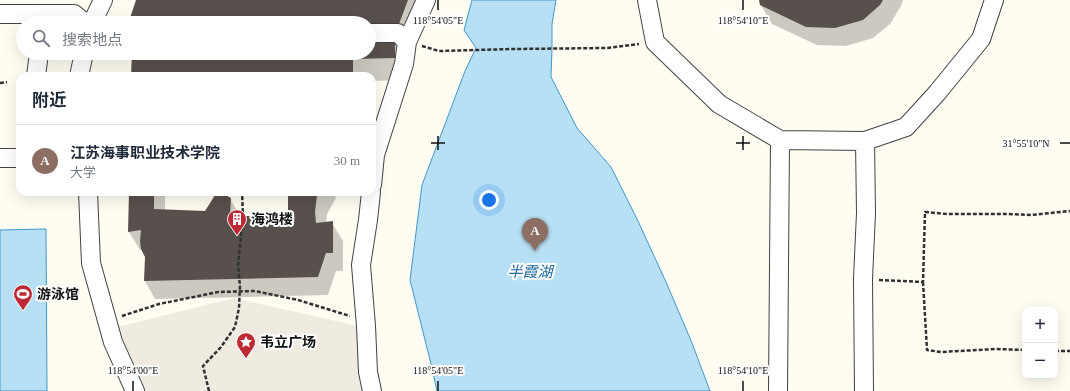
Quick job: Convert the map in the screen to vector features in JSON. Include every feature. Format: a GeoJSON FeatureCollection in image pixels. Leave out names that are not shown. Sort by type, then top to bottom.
{"type":"FeatureCollection","features":[{"type":"Feature","properties":{"kind":"street"},"geometry":{"type":"LineString","coordinates":[[95,16],[103,0]]}},
{"type":"Feature","properties":{"kind":"street"},"geometry":{"type":"LineString","coordinates":[[376,153],[404,64],[407,42],[426,0]]}},
{"type":"Feature","properties":{"kind":"street"},"geometry":{"type":"LineString","coordinates":[[647,0],[655,42],[719,104],[780,140],[865,141],[906,127],[937,93],[981,39],[994,0]]}},
{"type":"Feature","properties":{"kind":"street"},"geometry":{"type":"LineString","coordinates":[[0,14],[17,16]]}},
{"type":"Feature","properties":{"kind":"street"},"geometry":{"type":"LineString","coordinates":[[62,16],[74,14],[76,16]]}},
{"type":"Feature","properties":{"kind":"street"},"geometry":{"type":"LineString","coordinates":[[376,32],[398,33],[407,42]]}},
{"type":"Feature","properties":{"kind":"street"},"geometry":{"type":"LineString","coordinates":[[37,72],[38,60]]}},
{"type":"Feature","properties":{"kind":"street"},"geometry":{"type":"LineString","coordinates":[[80,72],[82,60]]}},
{"type":"Feature","properties":{"kind":"street"},"geometry":{"type":"LineString","coordinates":[[778,391],[780,140]]}},
{"type":"Feature","properties":{"kind":"street"},"geometry":{"type":"LineString","coordinates":[[864,391],[863,280],[866,213],[865,141]]}},
{"type":"Feature","properties":{"kind":"street"},"geometry":{"type":"LineString","coordinates":[[0,158],[16,158]]}},
{"type":"Feature","properties":{"kind":"street"},"geometry":{"type":"LineString","coordinates":[[88,196],[91,263],[113,342],[135,391]]}},
{"type":"Feature","properties":{"kind":"street"},"geometry":{"type":"LineString","coordinates":[[370,196],[361,265],[366,321],[368,372],[372,391]]}},
{"type":"Feature","properties":{"kind":"path"},"geometry":{"type":"LineString","coordinates":[[407,42],[439,51],[512,48],[607,48],[655,42]]}},
{"type":"Feature","properties":{"kind":"path"},"geometry":{"type":"LineString","coordinates":[[0,83],[7,82]]}},
{"type":"Feature","properties":{"kind":"path"},"geometry":{"type":"LineString","coordinates":[[209,391],[203,366],[221,347],[234,327],[239,308],[240,291],[238,265],[243,217],[242,196]]}},
{"type":"Feature","properties":{"kind":"path"},"geometry":{"type":"LineString","coordinates":[[1022,350],[996,349],[941,352],[927,350],[923,282],[925,212],[947,214],[1031,215],[1070,211]]}},
{"type":"Feature","properties":{"kind":"path"},"geometry":{"type":"LineString","coordinates":[[863,280],[923,282]]}},
{"type":"Feature","properties":{"kind":"path"},"geometry":{"type":"LineString","coordinates":[[107,321],[159,304],[218,292],[240,291],[255,291],[298,300],[366,321]]}},
{"type":"Feature","properties":{"kind":"path"},"geometry":{"type":"LineString","coordinates":[[1058,350],[1070,351]]}},
{"type":"Feature","properties":{"kind":"shaded area","name":"韦立广场"},"geometry":{"type":"Polygon","coordinates":[[[234,298],[358,326],[366,391],[144,391],[117,327],[234,298]]]}},
{"type":"Feature","properties":{"kind":"water","name":"半霞湖"},"geometry":{"type":"Polygon","coordinates":[[[472,0],[556,0],[552,24],[551,77],[577,128],[611,167],[666,282],[692,343],[710,391],[437,391],[410,280],[422,185],[465,71],[476,48],[464,30],[472,0]]]}},
{"type":"Feature","properties":{"kind":"water","name":"游泳馆"},"geometry":{"type":"Polygon","coordinates":[[[46,229],[47,391],[0,391],[0,230],[46,229]]]}},
{"type":"Feature","properties":{"kind":"building"},"geometry":{"type":"Polygon","coordinates":[[[136,0],[408,0],[399,24],[376,23],[376,16],[131,16],[136,0]]]}},
{"type":"Feature","properties":{"kind":"building"},"geometry":{"type":"Polygon","coordinates":[[[759,0],[883,0],[880,5],[863,20],[835,28],[806,27],[760,5],[759,0]]]}},
{"type":"Feature","properties":{"kind":"building"},"geometry":{"type":"Polygon","coordinates":[[[376,37],[395,37],[395,58],[376,58],[376,37]]]}},
{"type":"Feature","properties":{"kind":"building"},"geometry":{"type":"Polygon","coordinates":[[[132,60],[353,60],[353,72],[131,72],[132,60]]]}},
{"type":"Feature","properties":{"kind":"building","name":"海鸿楼"},"geometry":{"type":"Polygon","coordinates":[[[129,196],[154,196],[154,209],[205,211],[214,196],[227,196],[231,198],[230,216],[275,216],[275,212],[288,212],[288,196],[317,196],[315,212],[316,223],[333,221],[333,253],[326,253],[318,277],[144,281],[145,257],[141,249],[141,230],[128,232],[129,196]]]}},
{"type":"Feature","properties":{"kind":"place","name":"海鸿楼"},"geometry":{"type":"Point","coordinates":[237,236]}},
{"type":"Feature","properties":{"kind":"place","name":"江苏海事职业技术学院"},"geometry":{"type":"Point","coordinates":[535,251]}},
{"type":"Feature","properties":{"kind":"place","name":"游泳馆"},"geometry":{"type":"Point","coordinates":[23,311]}},
{"type":"Feature","properties":{"kind":"place","name":"韦立广场"},"geometry":{"type":"Point","coordinates":[246,359]}}]}
